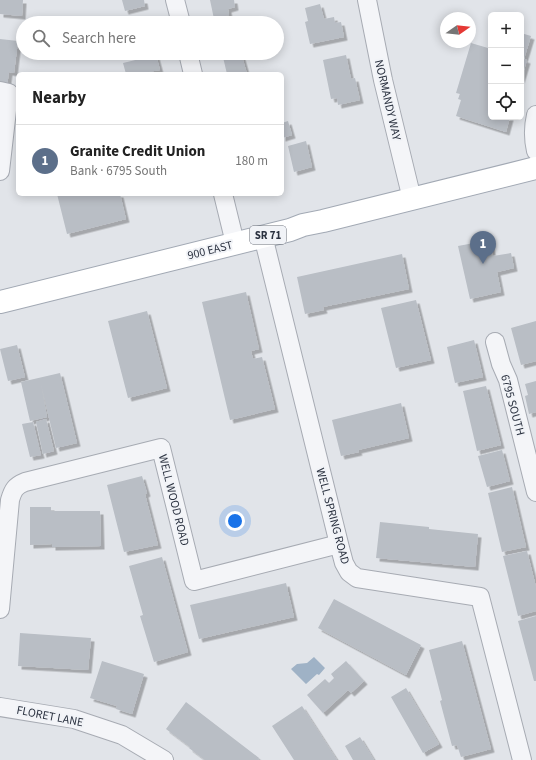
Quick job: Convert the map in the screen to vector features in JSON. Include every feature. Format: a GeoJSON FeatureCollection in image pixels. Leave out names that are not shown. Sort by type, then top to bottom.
{"type":"FeatureCollection","features":[{"type":"Feature","properties":{"kind":"main road","name":"900 EAST"},"geometry":{"type":"LineString","coordinates":[[0,302],[290,230],[303,225],[536,168]]}},
{"type":"Feature","properties":{"kind":"street"},"geometry":{"type":"LineString","coordinates":[[176,0],[179,16]]}},
{"type":"Feature","properties":{"kind":"street","name":"NORMANDY WAY"},"geometry":{"type":"LineString","coordinates":[[367,0],[383,80],[412,199]]}},
{"type":"Feature","properties":{"kind":"street"},"geometry":{"type":"LineString","coordinates":[[190,60],[193,72]]}},
{"type":"Feature","properties":{"kind":"street"},"geometry":{"type":"LineString","coordinates":[[0,171],[5,92]]}},
{"type":"Feature","properties":{"kind":"street"},"geometry":{"type":"LineString","coordinates":[[536,115],[533,128],[533,138],[536,151]]}},
{"type":"Feature","properties":{"kind":"street"},"geometry":{"type":"LineString","coordinates":[[223,196],[235,243]]}},
{"type":"Feature","properties":{"kind":"street","name":"WELL SPRING ROAD"},"geometry":{"type":"LineString","coordinates":[[264,236],[344,563],[349,572],[357,578],[480,597],[522,760]]}},
{"type":"Feature","properties":{"kind":"street","name":"6795 SOUTH"},"geometry":{"type":"LineString","coordinates":[[495,342],[501,364],[529,433],[536,492]]}},
{"type":"Feature","properties":{"kind":"street","name":"WELL WOOD ROAD"},"geometry":{"type":"LineString","coordinates":[[0,609],[10,500],[14,488],[25,482],[161,448],[194,581],[339,544]]}},
{"type":"Feature","properties":{"kind":"street","name":"FLORET LANE"},"geometry":{"type":"LineString","coordinates":[[0,707],[74,719],[122,735],[164,760]]}},
{"type":"Feature","properties":{"kind":"water"},"geometry":{"type":"Polygon","coordinates":[[[314,657],[325,668],[319,675],[317,674],[306,684],[291,669],[297,664],[307,663],[314,657]]]}},
{"type":"Feature","properties":{"kind":"building"},"geometry":{"type":"Polygon","coordinates":[[[0,0],[23,0],[22,16],[0,14],[0,0]]]}},
{"type":"Feature","properties":{"kind":"building"},"geometry":{"type":"Polygon","coordinates":[[[122,0],[144,0],[145,6],[125,11],[122,0]]]}},
{"type":"Feature","properties":{"kind":"building"},"geometry":{"type":"Polygon","coordinates":[[[210,0],[234,0],[235,7],[228,9],[229,15],[213,16],[210,0]]]}},
{"type":"Feature","properties":{"kind":"building"},"geometry":{"type":"Polygon","coordinates":[[[320,4],[324,19],[334,17],[335,23],[341,22],[344,37],[310,44],[305,22],[308,21],[305,8],[320,4]]]}},
{"type":"Feature","properties":{"kind":"building"},"geometry":{"type":"Polygon","coordinates":[[[524,34],[531,36],[524,59],[524,34]]]}},
{"type":"Feature","properties":{"kind":"building"},"geometry":{"type":"Polygon","coordinates":[[[0,39],[16,41],[14,73],[9,72],[7,86],[0,85],[0,39]]]}},
{"type":"Feature","properties":{"kind":"building"},"geometry":{"type":"Polygon","coordinates":[[[476,44],[488,48],[488,120],[509,120],[506,132],[456,116],[461,100],[458,99],[460,94],[456,93],[470,48],[476,48],[476,44]]]}},
{"type":"Feature","properties":{"kind":"building"},"geometry":{"type":"Polygon","coordinates":[[[346,55],[351,79],[355,78],[360,100],[338,105],[337,98],[331,99],[323,60],[346,55]]]}},
{"type":"Feature","properties":{"kind":"building"},"geometry":{"type":"Polygon","coordinates":[[[524,59],[527,60],[524,70],[524,59]]]}},
{"type":"Feature","properties":{"kind":"building"},"geometry":{"type":"Polygon","coordinates":[[[135,60],[157,60],[160,70],[148,72],[125,72],[123,63],[135,60]]]}},
{"type":"Feature","properties":{"kind":"building"},"geometry":{"type":"Polygon","coordinates":[[[224,60],[243,60],[246,72],[227,72],[224,60]]]}},
{"type":"Feature","properties":{"kind":"building"},"geometry":{"type":"Polygon","coordinates":[[[288,121],[292,135],[284,137],[284,122],[288,121]]]}},
{"type":"Feature","properties":{"kind":"building"},"geometry":{"type":"Polygon","coordinates":[[[306,141],[312,167],[294,172],[288,146],[306,141]]]}},
{"type":"Feature","properties":{"kind":"building"},"geometry":{"type":"Polygon","coordinates":[[[58,196],[120,196],[126,219],[67,234],[58,196]]]}},
{"type":"Feature","properties":{"kind":"building"},"geometry":{"type":"Polygon","coordinates":[[[490,240],[493,256],[511,253],[514,268],[497,272],[501,292],[470,299],[458,246],[490,240]]]}},
{"type":"Feature","properties":{"kind":"building"},"geometry":{"type":"Polygon","coordinates":[[[402,254],[409,289],[323,307],[324,310],[305,314],[297,277],[402,254]]]}},
{"type":"Feature","properties":{"kind":"building"},"geometry":{"type":"Polygon","coordinates":[[[246,292],[259,349],[251,351],[253,359],[262,357],[275,409],[230,420],[202,302],[246,292]]]}},
{"type":"Feature","properties":{"kind":"building"},"geometry":{"type":"Polygon","coordinates":[[[416,300],[431,360],[396,368],[381,308],[416,300]]]}},
{"type":"Feature","properties":{"kind":"building"},"geometry":{"type":"Polygon","coordinates":[[[147,311],[167,388],[128,398],[108,321],[147,311]]]}},
{"type":"Feature","properties":{"kind":"building"},"geometry":{"type":"Polygon","coordinates":[[[536,321],[536,361],[521,365],[511,328],[536,321]]]}},
{"type":"Feature","properties":{"kind":"building"},"geometry":{"type":"Polygon","coordinates":[[[474,340],[483,377],[455,383],[447,347],[474,340]]]}},
{"type":"Feature","properties":{"kind":"building"},"geometry":{"type":"Polygon","coordinates":[[[17,345],[25,377],[8,381],[0,349],[17,345]]]}},
{"type":"Feature","properties":{"kind":"building"},"geometry":{"type":"Polygon","coordinates":[[[60,373],[77,443],[56,448],[41,384],[47,417],[30,421],[21,382],[60,373]]]}},
{"type":"Feature","properties":{"kind":"building"},"geometry":{"type":"Polygon","coordinates":[[[536,381],[536,412],[529,414],[525,396],[528,395],[525,384],[536,381]]]}},
{"type":"Feature","properties":{"kind":"building"},"geometry":{"type":"Polygon","coordinates":[[[486,386],[501,445],[477,451],[463,391],[486,386]]]}},
{"type":"Feature","properties":{"kind":"building"},"geometry":{"type":"Polygon","coordinates":[[[401,403],[409,438],[358,450],[359,452],[341,456],[332,420],[401,403]]]}},
{"type":"Feature","properties":{"kind":"building"},"geometry":{"type":"Polygon","coordinates":[[[46,419],[54,451],[43,454],[36,422],[46,419]]]}},
{"type":"Feature","properties":{"kind":"building"},"geometry":{"type":"Polygon","coordinates":[[[33,422],[41,455],[30,457],[22,424],[33,422]]]}},
{"type":"Feature","properties":{"kind":"building"},"geometry":{"type":"Polygon","coordinates":[[[502,450],[510,481],[487,487],[478,456],[502,450]]]}},
{"type":"Feature","properties":{"kind":"building"},"geometry":{"type":"Polygon","coordinates":[[[142,476],[158,545],[124,552],[107,485],[142,476]]]}},
{"type":"Feature","properties":{"kind":"building"},"geometry":{"type":"Polygon","coordinates":[[[512,487],[526,547],[502,552],[488,493],[512,487]]]}},
{"type":"Feature","properties":{"kind":"building"},"geometry":{"type":"Polygon","coordinates":[[[30,507],[51,507],[51,511],[100,511],[101,546],[52,547],[52,544],[30,545],[30,507]]]}},
{"type":"Feature","properties":{"kind":"building"},"geometry":{"type":"Polygon","coordinates":[[[380,522],[478,534],[475,567],[376,558],[380,522]]]}},
{"type":"Feature","properties":{"kind":"building"},"geometry":{"type":"Polygon","coordinates":[[[527,551],[536,587],[536,611],[518,616],[503,556],[527,551]]]}},
{"type":"Feature","properties":{"kind":"building"},"geometry":{"type":"Polygon","coordinates":[[[162,557],[188,652],[154,662],[140,616],[143,615],[129,566],[162,557]]]}},
{"type":"Feature","properties":{"kind":"building"},"geometry":{"type":"Polygon","coordinates":[[[286,583],[294,617],[199,639],[190,605],[286,583]]]}},
{"type":"Feature","properties":{"kind":"building"},"geometry":{"type":"Polygon","coordinates":[[[334,599],[421,645],[406,675],[318,628],[334,599]]]}},
{"type":"Feature","properties":{"kind":"building"},"geometry":{"type":"Polygon","coordinates":[[[536,616],[536,681],[534,681],[518,621],[536,616]]]}},
{"type":"Feature","properties":{"kind":"building"},"geometry":{"type":"Polygon","coordinates":[[[20,633],[91,638],[88,670],[18,666],[20,633]]]}},
{"type":"Feature","properties":{"kind":"building"},"geometry":{"type":"Polygon","coordinates":[[[462,641],[491,749],[461,757],[457,745],[452,746],[429,650],[462,641]]]}},
{"type":"Feature","properties":{"kind":"building"},"geometry":{"type":"Polygon","coordinates":[[[102,661],[144,674],[132,714],[116,709],[117,706],[90,698],[102,661]]]}},
{"type":"Feature","properties":{"kind":"building"},"geometry":{"type":"Polygon","coordinates":[[[346,661],[364,681],[351,693],[348,690],[323,713],[307,695],[325,679],[329,683],[334,678],[331,674],[346,661]]]}},
{"type":"Feature","properties":{"kind":"building"},"geometry":{"type":"Polygon","coordinates":[[[406,688],[439,744],[423,753],[391,697],[406,688]]]}},
{"type":"Feature","properties":{"kind":"building"},"geometry":{"type":"Polygon","coordinates":[[[186,702],[259,758],[258,760],[205,760],[189,748],[190,747],[166,729],[186,702]]]}},
{"type":"Feature","properties":{"kind":"building"},"geometry":{"type":"Polygon","coordinates":[[[302,706],[337,760],[294,760],[272,726],[302,706]]]}},
{"type":"Feature","properties":{"kind":"building"},"geometry":{"type":"Polygon","coordinates":[[[360,737],[374,760],[353,760],[345,746],[360,737]]]}},
{"type":"Feature","properties":{"kind":"place","name":"Granite Credit Union"},"geometry":{"type":"Point","coordinates":[483,264]}}]}
